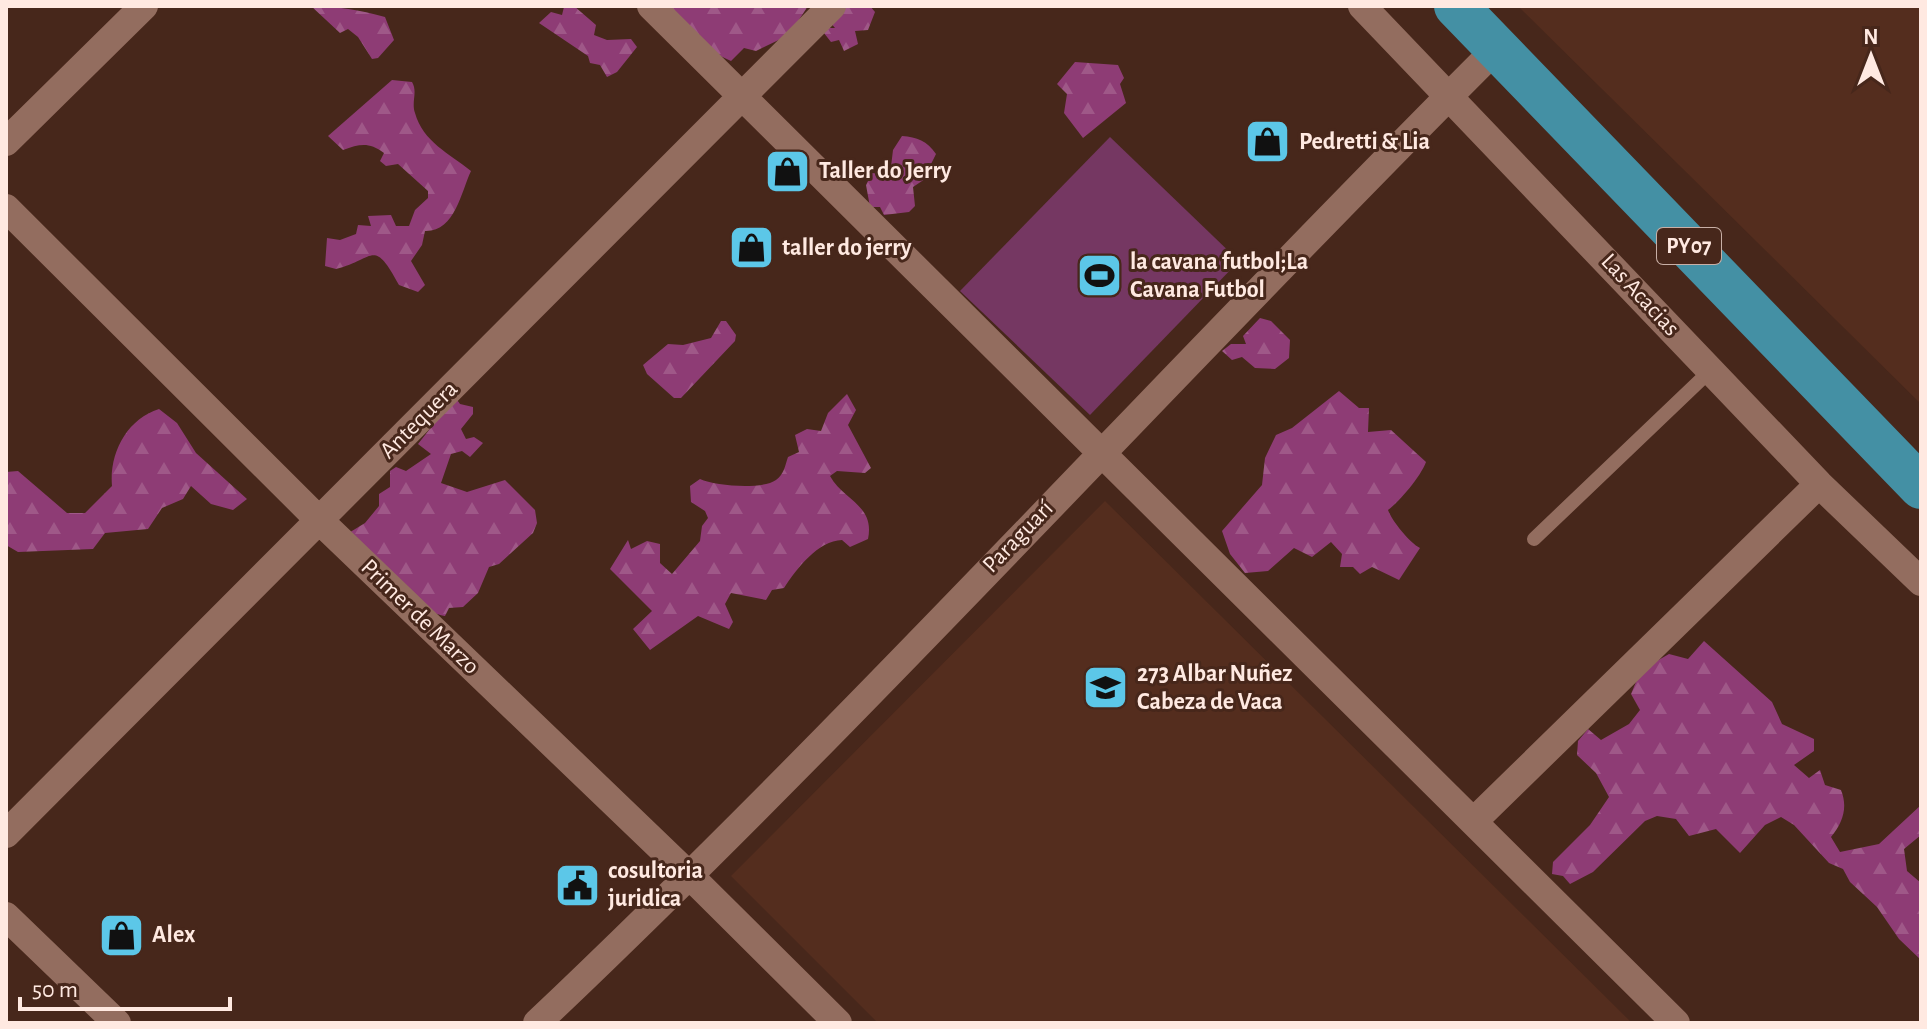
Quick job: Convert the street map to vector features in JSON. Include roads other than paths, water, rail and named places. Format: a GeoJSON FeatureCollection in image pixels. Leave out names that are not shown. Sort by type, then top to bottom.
{"type":"FeatureCollection","features":[{"type":"Feature","properties":{"kind":"highway","name":"PY07"},"geometry":{"type":"LineString","coordinates":[[1456,6],[1921,487]]}},
{"type":"Feature","properties":{"kind":"street"},"geometry":{"type":"LineString","coordinates":[[6,142],[144,6]]}},
{"type":"Feature","properties":{"kind":"street"},"geometry":{"type":"LineString","coordinates":[[651,6],[1676,1023]]}},
{"type":"Feature","properties":{"kind":"street","name":"Antequera"},"geometry":{"type":"LineString","coordinates":[[6,834],[832,6]]}},
{"type":"Feature","properties":{"kind":"street","name":"Las Acacias"},"geometry":{"type":"LineString","coordinates":[[1362,6],[1450,94],[1819,484],[1921,582]]}},
{"type":"Feature","properties":{"kind":"street","name":"Paraguarí"},"geometry":{"type":"LineString","coordinates":[[537,1023],[691,877],[1100,451],[1497,48]]}},
{"type":"Feature","properties":{"kind":"street","name":"Primer de Marzo"},"geometry":{"type":"LineString","coordinates":[[6,208],[319,520],[691,877],[838,1023]]}},
{"type":"Feature","properties":{"kind":"street"},"geometry":{"type":"LineString","coordinates":[[1474,821],[1819,484]]}},
{"type":"Feature","properties":{"kind":"street"},"geometry":{"type":"LineString","coordinates":[[6,916],[117,1023]]}},
{"type":"Feature","properties":{"kind":"lane"},"geometry":{"type":"LineString","coordinates":[[1534,539],[1711,370]]}},
{"type":"Feature","properties":{"kind":"place","name":"Pedretti & Lia"},"geometry":{"type":"Point","coordinates":[1268,142]}},
{"type":"Feature","properties":{"kind":"place","name":"Taller do Jerry"},"geometry":{"type":"Point","coordinates":[788,171]}},
{"type":"Feature","properties":{"kind":"place","name":"taller do jerry"},"geometry":{"type":"Point","coordinates":[751,248]}},
{"type":"Feature","properties":{"kind":"place","name":"la cavana futbol;La Cavana Futbol"},"geometry":{"type":"Point","coordinates":[1099,276]}},
{"type":"Feature","properties":{"kind":"place","name":"273 Albar Nuñez Cabeza de Vaca"},"geometry":{"type":"Point","coordinates":[1106,688]}},
{"type":"Feature","properties":{"kind":"place","name":"cosultoria juridica"},"geometry":{"type":"Point","coordinates":[577,885]}},
{"type":"Feature","properties":{"kind":"place","name":"Alex"},"geometry":{"type":"Point","coordinates":[121,935]}}]}
